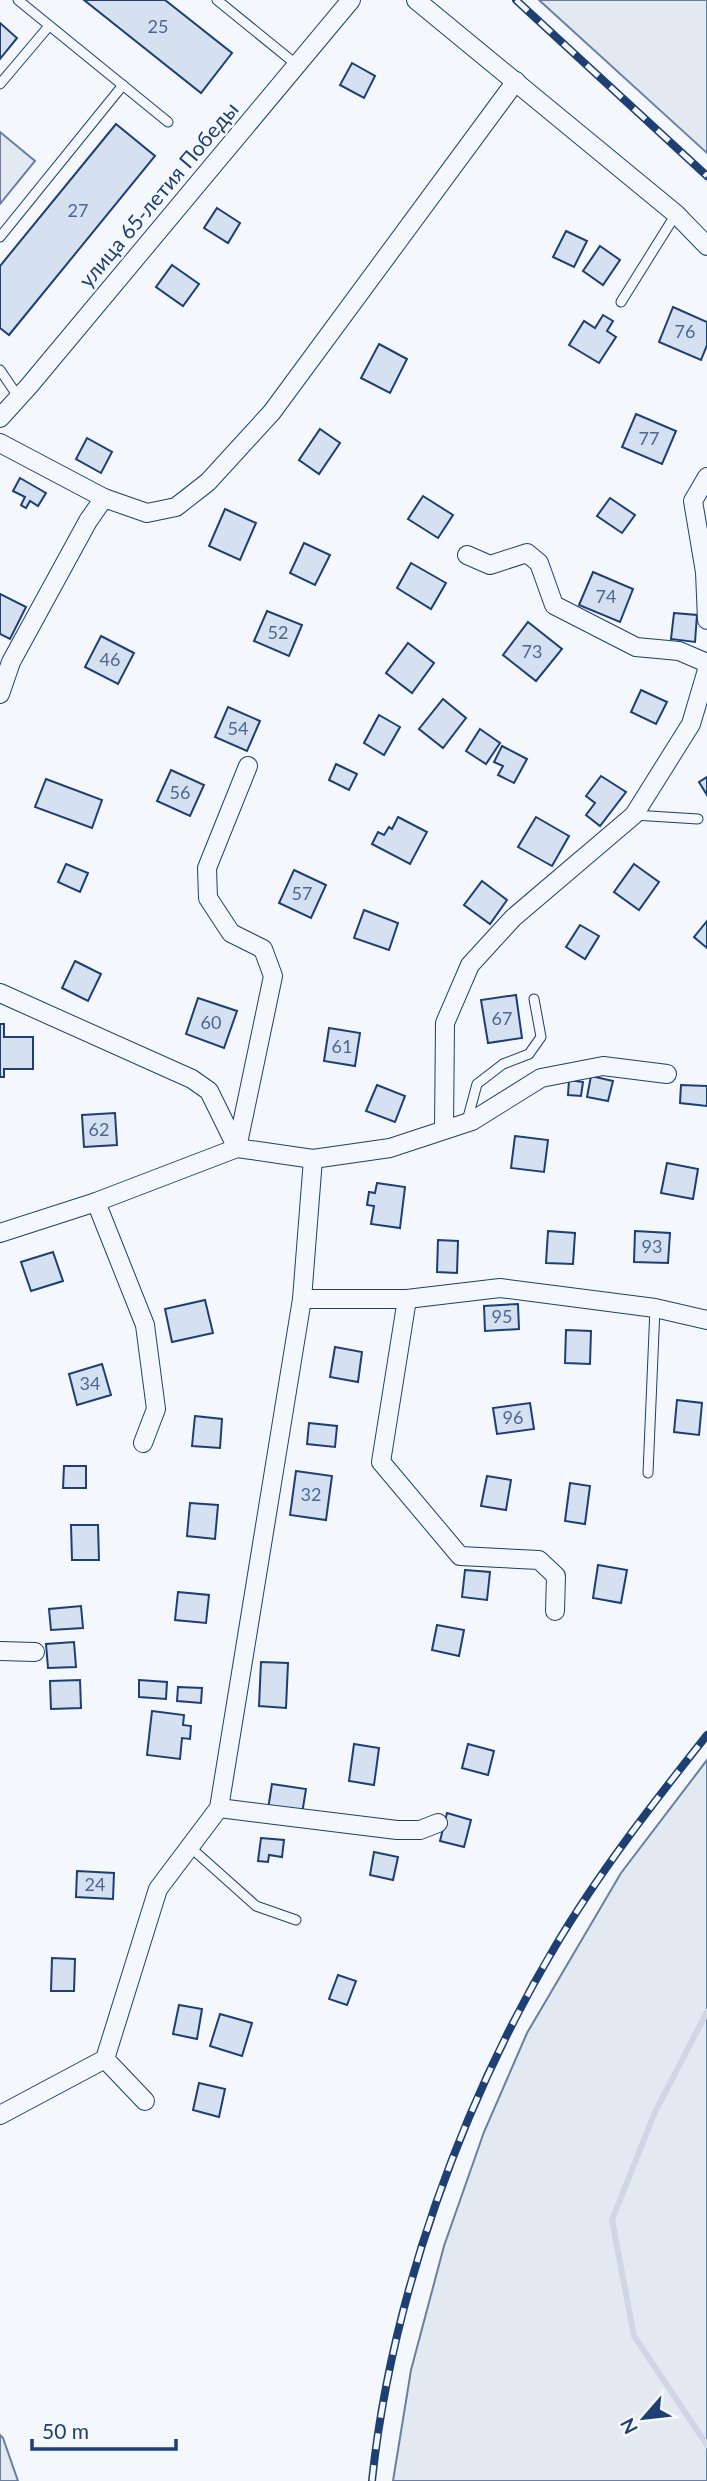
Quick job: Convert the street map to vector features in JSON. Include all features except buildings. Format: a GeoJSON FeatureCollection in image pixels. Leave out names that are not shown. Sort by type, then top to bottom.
{"type":"FeatureCollection","features":[{"type":"Feature","properties":{"kind":"street","name":"улица 65-летия Победы"},"geometry":{"type":"LineString","coordinates":[[0,418],[351,0]]}},
{"type":"Feature","properties":{"kind":"street"},"geometry":{"type":"LineString","coordinates":[[416,0],[676,214],[707,246]]}},
{"type":"Feature","properties":{"kind":"street"},"geometry":{"type":"LineString","coordinates":[[0,443],[104,498],[147,513],[176,507],[208,482],[272,412],[516,82]]}},
{"type":"Feature","properties":{"kind":"street"},"geometry":{"type":"LineString","coordinates":[[707,477],[693,501],[705,572],[707,620]]}},
{"type":"Feature","properties":{"kind":"street"},"geometry":{"type":"LineString","coordinates":[[0,694],[11,662],[88,521],[104,498]]}},
{"type":"Feature","properties":{"kind":"street"},"geometry":{"type":"LineString","coordinates":[[467,555],[490,565],[527,553],[539,563],[554,605],[636,647],[680,651],[707,663]]}},
{"type":"Feature","properties":{"kind":"street"},"geometry":{"type":"LineString","coordinates":[[444,1129],[445,1023],[470,965],[513,919],[634,815],[691,724],[707,670]]}},
{"type":"Feature","properties":{"kind":"street"},"geometry":{"type":"LineString","coordinates":[[237,1148],[273,976],[263,949],[231,933],[208,898],[206,868],[248,765]]}},
{"type":"Feature","properties":{"kind":"street"},"geometry":{"type":"LineString","coordinates":[[0,993],[192,1079],[209,1091],[237,1148]]}},
{"type":"Feature","properties":{"kind":"street"},"geometry":{"type":"LineString","coordinates":[[0,1233],[96,1202],[237,1148],[313,1159],[390,1148],[467,1123],[541,1078],[603,1066],[667,1074]]}},
{"type":"Feature","properties":{"kind":"street"},"geometry":{"type":"LineString","coordinates":[[2,2109],[105,2059],[158,1889],[219,1808],[302,1299],[313,1159]]}},
{"type":"Feature","properties":{"kind":"street"},"geometry":{"type":"LineString","coordinates":[[96,1202],[145,1325],[156,1409],[143,1443]]}},
{"type":"Feature","properties":{"kind":"street"},"geometry":{"type":"LineString","coordinates":[[302,1299],[407,1299],[500,1288],[655,1308],[707,1320]]}},
{"type":"Feature","properties":{"kind":"street"},"geometry":{"type":"LineString","coordinates":[[407,1299],[381,1462],[460,1556],[539,1560],[556,1576],[555,1611]]}},
{"type":"Feature","properties":{"kind":"street"},"geometry":{"type":"LineString","coordinates":[[0,1651],[35,1652]]}},
{"type":"Feature","properties":{"kind":"street"},"geometry":{"type":"LineString","coordinates":[[219,1808],[397,1830],[420,1830],[438,1823]]}},
{"type":"Feature","properties":{"kind":"street"},"geometry":{"type":"LineString","coordinates":[[105,2059],[145,2101]]}},
{"type":"Feature","properties":{"kind":"lane"},"geometry":{"type":"LineString","coordinates":[[18,0],[168,122]]}},
{"type":"Feature","properties":{"kind":"lane"},"geometry":{"type":"LineString","coordinates":[[217,0],[297,65]]}},
{"type":"Feature","properties":{"kind":"lane"},"geometry":{"type":"LineString","coordinates":[[0,84],[50,26]]}},
{"type":"Feature","properties":{"kind":"lane"},"geometry":{"type":"LineString","coordinates":[[0,237],[123,85]]}},
{"type":"Feature","properties":{"kind":"lane"},"geometry":{"type":"LineString","coordinates":[[621,302],[676,214]]}},
{"type":"Feature","properties":{"kind":"lane"},"geometry":{"type":"LineString","coordinates":[[0,370],[19,398]]}},
{"type":"Feature","properties":{"kind":"lane"},"geometry":{"type":"LineString","coordinates":[[634,815],[698,819]]}},
{"type":"Feature","properties":{"kind":"lane"},"geometry":{"type":"LineString","coordinates":[[467,1123],[477,1084],[503,1064],[529,1055],[541,1037],[534,999]]}},
{"type":"Feature","properties":{"kind":"lane"},"geometry":{"type":"LineString","coordinates":[[648,1473],[655,1308]]}},
{"type":"Feature","properties":{"kind":"lane"},"geometry":{"type":"LineString","coordinates":[[190,1847],[256,1906],[296,1920]]}},
{"type":"Feature","properties":{"kind":"shaded area"},"geometry":{"type":"Polygon","coordinates":[[[539,0],[707,0],[707,153],[539,0]]]}},
{"type":"Feature","properties":{"kind":"shaded area"},"geometry":{"type":"Polygon","coordinates":[[[0,132],[35,161],[0,204],[0,132]]]}},
{"type":"Feature","properties":{"kind":"shaded area"},"geometry":{"type":"Polygon","coordinates":[[[707,1760],[707,2481],[393,2481],[411,2370],[444,2246],[484,2132],[527,2033],[621,1873],[707,1760]]]}},
{"type":"Feature","properties":{"kind":"shaded area"},"geometry":{"type":"Polygon","coordinates":[[[0,2435],[3,2438],[18,2481],[0,2481],[0,2435]]]}},
{"type":"Feature","properties":{"kind":"waterway"},"geometry":{"type":"LineString","coordinates":[[707,2012],[655,2112],[612,2220],[634,2336],[707,2445]]}},
{"type":"Feature","properties":{"kind":"railway"},"geometry":{"type":"LineString","coordinates":[[516,0],[707,176]]}},
{"type":"Feature","properties":{"kind":"railway"},"geometry":{"type":"LineString","coordinates":[[372,2481],[396,2342],[414,2273],[461,2136],[490,2070],[522,2006],[573,1917],[628,1837],[707,1735]]}}]}
